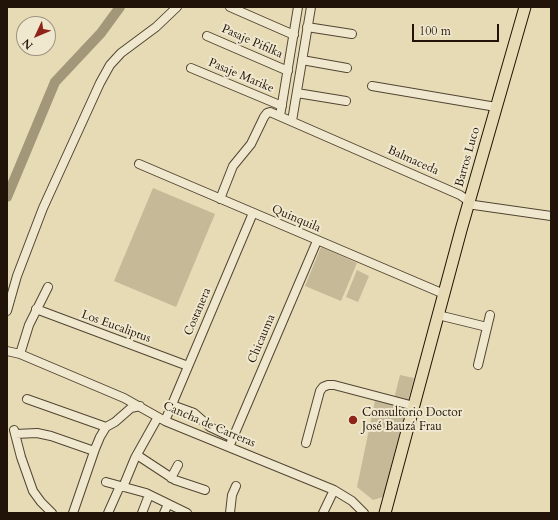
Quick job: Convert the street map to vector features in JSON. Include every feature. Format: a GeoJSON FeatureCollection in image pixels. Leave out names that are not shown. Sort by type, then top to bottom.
{"type":"FeatureCollection","features":[{"type":"Feature","properties":{"kind":"main road","name":"Barros Luco"},"geometry":{"type":"LineString","coordinates":[[385,513],[469,202],[525,7]]}},
{"type":"Feature","properties":{"kind":"street"},"geometry":{"type":"LineString","coordinates":[[7,311],[17,276],[43,208],[100,83],[110,65],[121,53],[156,27],[177,7]]}},
{"type":"Feature","properties":{"kind":"street"},"geometry":{"type":"LineString","coordinates":[[230,7],[294,35]]}},
{"type":"Feature","properties":{"kind":"street"},"geometry":{"type":"LineString","coordinates":[[280,116],[298,7]]}},
{"type":"Feature","properties":{"kind":"street"},"geometry":{"type":"LineString","coordinates":[[292,122],[311,7]]}},
{"type":"Feature","properties":{"kind":"street"},"geometry":{"type":"LineString","coordinates":[[307,27],[352,34]]}},
{"type":"Feature","properties":{"kind":"street","name":"Pasaje Pifilka"},"geometry":{"type":"LineString","coordinates":[[207,36],[288,71]]}},
{"type":"Feature","properties":{"kind":"street"},"geometry":{"type":"LineString","coordinates":[[302,60],[347,68]]}},
{"type":"Feature","properties":{"kind":"street","name":"Pasaje Marike"},"geometry":{"type":"LineString","coordinates":[[191,68],[282,103],[295,103]]}},
{"type":"Feature","properties":{"kind":"street"},"geometry":{"type":"LineString","coordinates":[[372,86],[496,108]]}},
{"type":"Feature","properties":{"kind":"street"},"geometry":{"type":"LineString","coordinates":[[297,93],[346,101]]}},
{"type":"Feature","properties":{"kind":"street","name":"Balmaceda"},"geometry":{"type":"LineString","coordinates":[[220,199],[233,166],[251,144],[264,117],[269,112],[460,195],[476,206],[551,216]]}},
{"type":"Feature","properties":{"kind":"street","name":"Quinquila"},"geometry":{"type":"LineString","coordinates":[[139,164],[444,294]]}},
{"type":"Feature","properties":{"kind":"street","name":"Costanera"},"geometry":{"type":"LineString","coordinates":[[165,421],[253,213]]}},
{"type":"Feature","properties":{"kind":"street","name":"Chicauma"},"geometry":{"type":"LineString","coordinates":[[229,447],[317,241]]}},
{"type":"Feature","properties":{"kind":"street"},"geometry":{"type":"LineString","coordinates":[[20,354],[27,331],[48,287]]}},
{"type":"Feature","properties":{"kind":"street","name":"Los Eucaliptus"},"geometry":{"type":"LineString","coordinates":[[36,310],[188,366]]}},
{"type":"Feature","properties":{"kind":"street"},"geometry":{"type":"LineString","coordinates":[[478,365],[490,314]]}},
{"type":"Feature","properties":{"kind":"street"},"geometry":{"type":"LineString","coordinates":[[438,315],[486,327]]}},
{"type":"Feature","properties":{"kind":"street","name":"Cancha de Carreras"},"geometry":{"type":"LineString","coordinates":[[7,351],[20,354],[124,398],[165,421],[334,490],[352,501],[364,513]]}},
{"type":"Feature","properties":{"kind":"street"},"geometry":{"type":"LineString","coordinates":[[306,443],[320,391],[323,387],[328,385],[334,385],[414,406]]}},
{"type":"Feature","properties":{"kind":"street"},"geometry":{"type":"LineString","coordinates":[[27,399],[106,427]]}},
{"type":"Feature","properties":{"kind":"street"},"geometry":{"type":"LineString","coordinates":[[172,405],[194,414],[210,427],[233,438]]}},
{"type":"Feature","properties":{"kind":"street"},"geometry":{"type":"LineString","coordinates":[[73,513],[94,451],[106,427],[115,422],[131,408],[140,406]]}},
{"type":"Feature","properties":{"kind":"street"},"geometry":{"type":"LineString","coordinates":[[108,513],[137,454],[158,417]]}},
{"type":"Feature","properties":{"kind":"street"},"geometry":{"type":"LineString","coordinates":[[52,513],[41,502],[33,490],[21,457],[15,432],[52,436],[94,451]]}},
{"type":"Feature","properties":{"kind":"street"},"geometry":{"type":"LineString","coordinates":[[137,454],[171,478],[181,483],[205,490]]}},
{"type":"Feature","properties":{"kind":"street"},"geometry":{"type":"LineString","coordinates":[[171,478],[178,465]]}},
{"type":"Feature","properties":{"kind":"street"},"geometry":{"type":"LineString","coordinates":[[106,482],[149,495],[187,513]]}},
{"type":"Feature","properties":{"kind":"street"},"geometry":{"type":"LineString","coordinates":[[230,513],[232,495],[236,486]]}},
{"type":"Feature","properties":{"kind":"street"},"geometry":{"type":"LineString","coordinates":[[323,513],[334,490]]}},
{"type":"Feature","properties":{"kind":"street"},"geometry":{"type":"LineString","coordinates":[[142,513],[149,495]]}},
{"type":"Feature","properties":{"kind":"street"},"geometry":{"type":"LineString","coordinates":[[164,513],[168,504]]}},
{"type":"Feature","properties":{"kind":"shaded area"},"geometry":{"type":"Polygon","coordinates":[[[153,188],[215,214],[176,307],[114,281],[153,188]]]}},
{"type":"Feature","properties":{"kind":"shaded area"},"geometry":{"type":"Polygon","coordinates":[[[321,247],[357,263],[341,301],[305,286],[321,247]]]}},
{"type":"Feature","properties":{"kind":"shaded area"},"geometry":{"type":"Polygon","coordinates":[[[357,270],[369,276],[358,302],[346,297],[357,270]]]}},
{"type":"Feature","properties":{"kind":"shaded area"},"geometry":{"type":"Polygon","coordinates":[[[400,375],[414,378],[383,497],[373,500],[357,487],[375,401],[393,403],[400,375]]]}},
{"type":"Feature","properties":{"kind":"waterway"},"geometry":{"type":"LineString","coordinates":[[7,197],[55,82],[101,33],[120,7]]}},
{"type":"Feature","properties":{"kind":"place","name":"Consultorio Doctor José Bauzá Frau"},"geometry":{"type":"Point","coordinates":[353,420]}}]}
